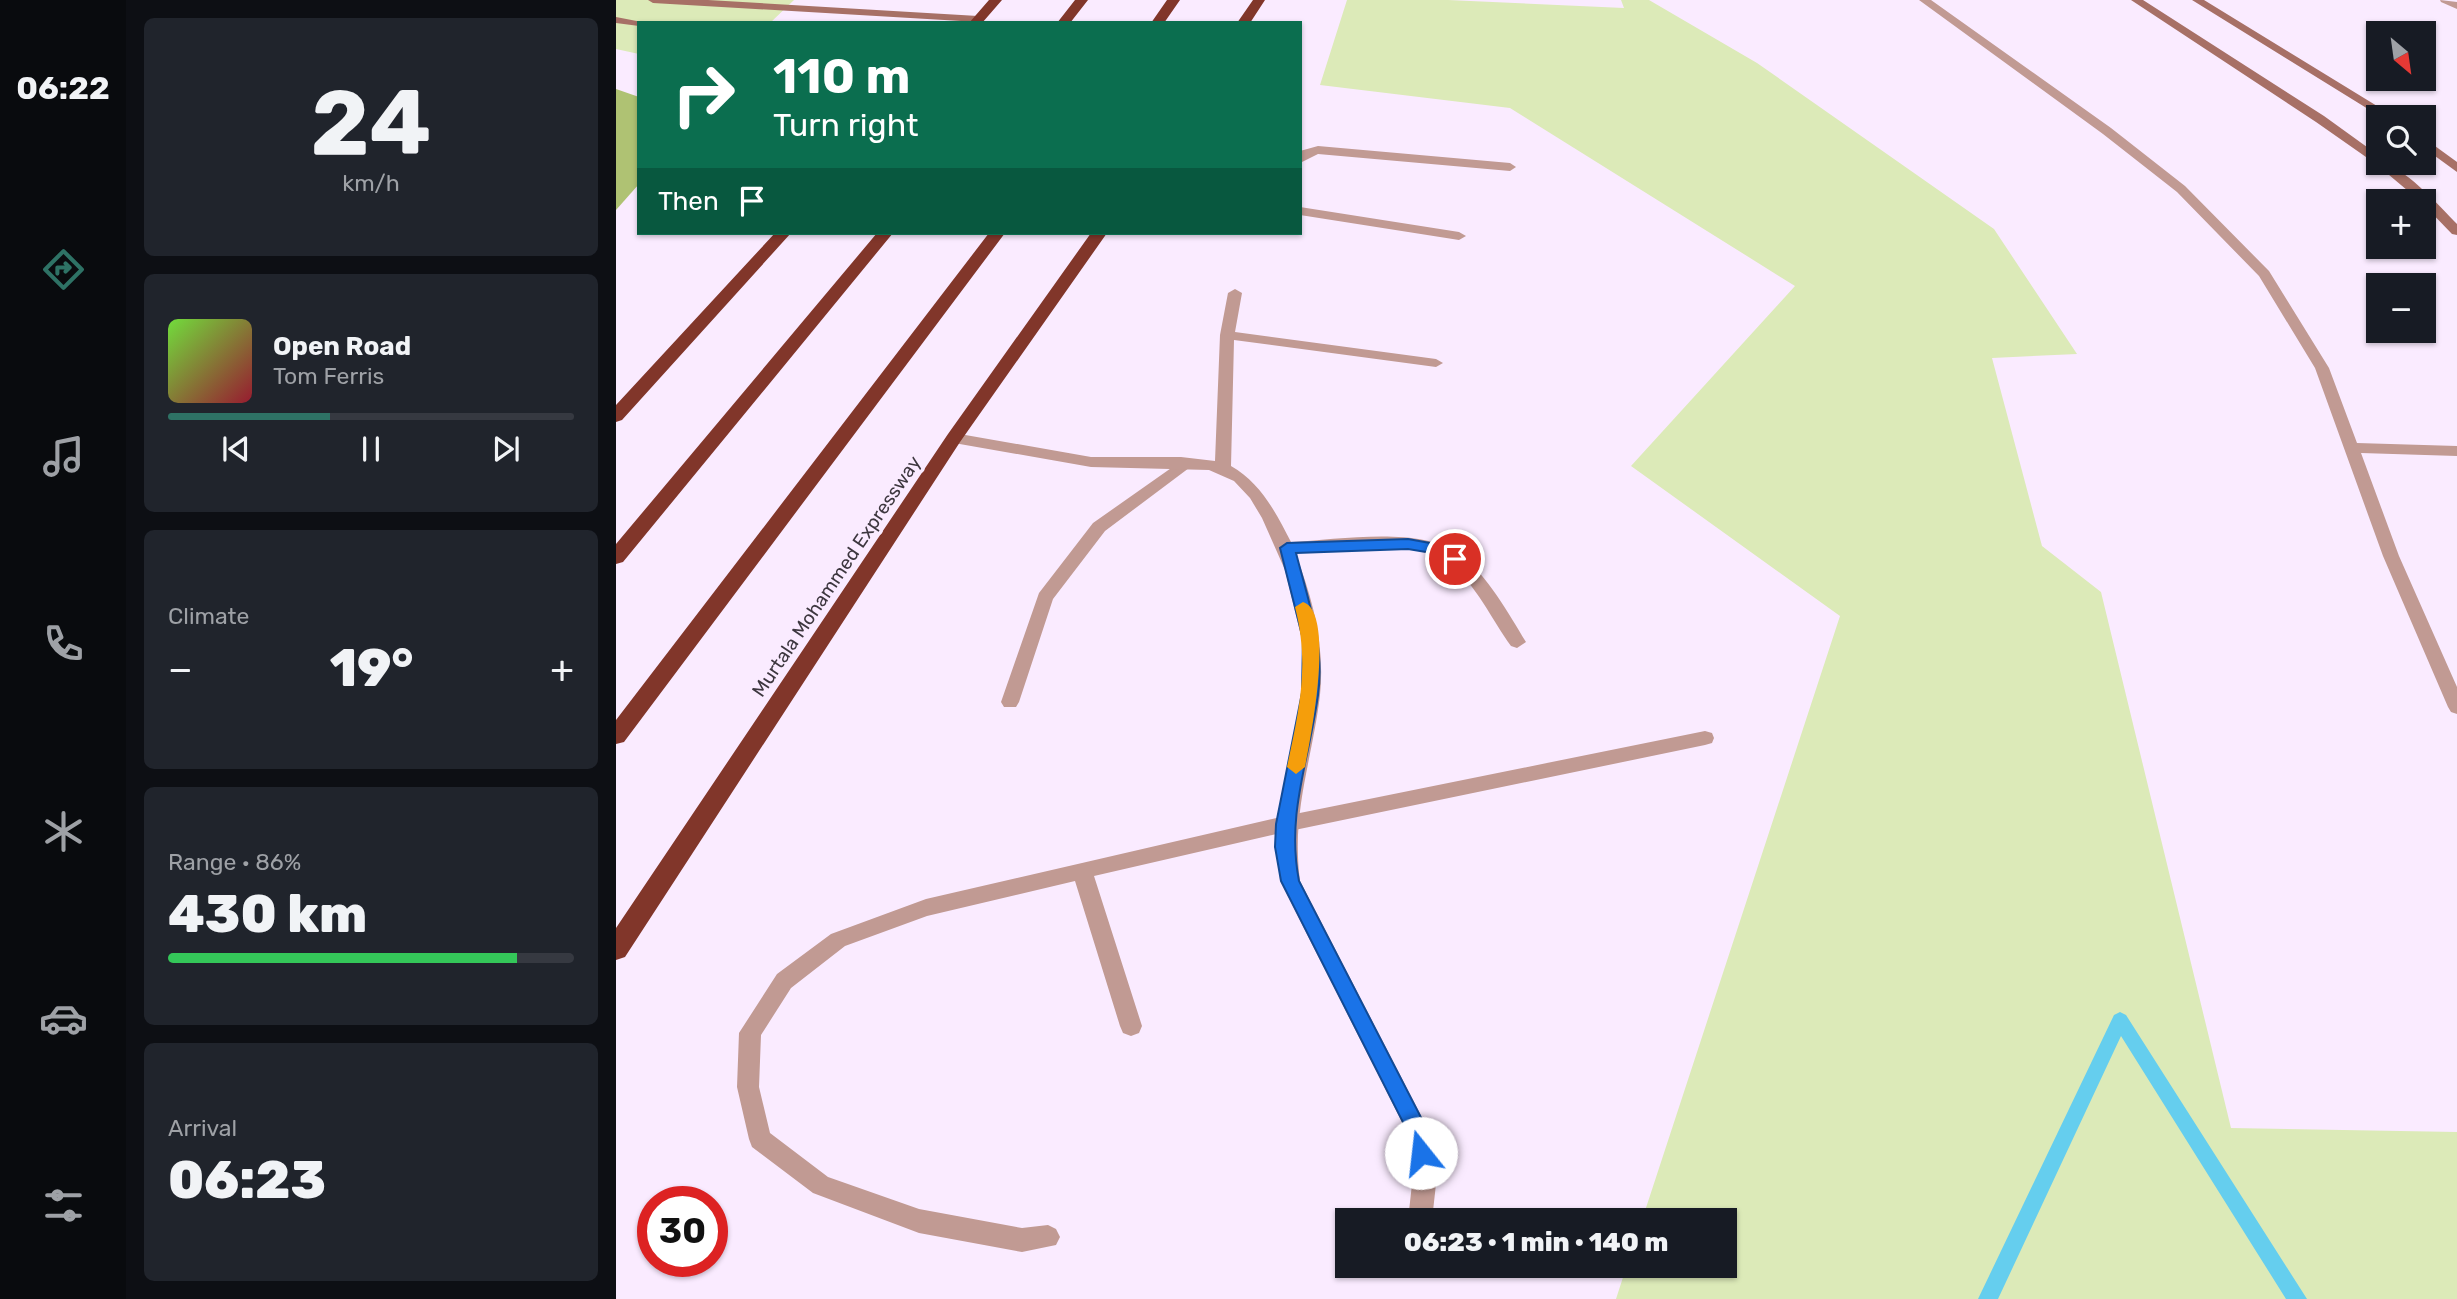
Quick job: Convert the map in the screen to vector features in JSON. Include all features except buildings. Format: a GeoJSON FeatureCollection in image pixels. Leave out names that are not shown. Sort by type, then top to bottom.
{"type":"FeatureCollection","features":[{"type":"Feature","properties":{"kind":"highway"},"geometry":{"type":"LineString","coordinates":[[976,21],[996,0]]}},
{"type":"Feature","properties":{"kind":"highway"},"geometry":{"type":"LineString","coordinates":[[1065,21],[1082,0]]}},
{"type":"Feature","properties":{"kind":"highway"},"geometry":{"type":"LineString","coordinates":[[1158,21],[1174,0]]}},
{"type":"Feature","properties":{"kind":"highway"},"geometry":{"type":"LineString","coordinates":[[1244,21],[1259,0]]}},
{"type":"Feature","properties":{"kind":"highway"},"geometry":{"type":"LineString","coordinates":[[616,416],[781,235]]}},
{"type":"Feature","properties":{"kind":"highway"},"geometry":{"type":"LineString","coordinates":[[616,557],[883,235]]}},
{"type":"Feature","properties":{"kind":"highway"},"geometry":{"type":"LineString","coordinates":[[616,736],[995,235]]}},
{"type":"Feature","properties":{"kind":"highway","name":"Murtala Mohammed Expressway"},"geometry":{"type":"LineString","coordinates":[[616,949],[954,438],[1098,235]]}},
{"type":"Feature","properties":{"kind":"street"},"geometry":{"type":"LineString","coordinates":[[653,0],[976,21]]}},
{"type":"Feature","properties":{"kind":"street"},"geometry":{"type":"LineString","coordinates":[[1924,0],[2107,131],[2181,189],[2264,274],[2322,368],[2354,448],[2391,556],[2457,706]]}},
{"type":"Feature","properties":{"kind":"street"},"geometry":{"type":"LineString","coordinates":[[2136,0],[2320,119],[2366,153]]}},
{"type":"Feature","properties":{"kind":"street"},"geometry":{"type":"LineString","coordinates":[[2197,0],[2369,105]]}},
{"type":"Feature","properties":{"kind":"street"},"geometry":{"type":"LineString","coordinates":[[2445,0],[2457,6]]}},
{"type":"Feature","properties":{"kind":"street"},"geometry":{"type":"LineString","coordinates":[[616,20],[637,22]]}},
{"type":"Feature","properties":{"kind":"street"},"geometry":{"type":"LineString","coordinates":[[1302,156],[1318,150],[1510,167]]}},
{"type":"Feature","properties":{"kind":"street"},"geometry":{"type":"LineString","coordinates":[[2436,151],[2457,168]]}},
{"type":"Feature","properties":{"kind":"street"},"geometry":{"type":"LineString","coordinates":[[2395,175],[2423,197],[2457,231]]}},
{"type":"Feature","properties":{"kind":"street"},"geometry":{"type":"LineString","coordinates":[[1302,211],[1460,236]]}},
{"type":"Feature","properties":{"kind":"street"},"geometry":{"type":"LineString","coordinates":[[1223,468],[1227,335],[1235,293]]}},
{"type":"Feature","properties":{"kind":"street"},"geometry":{"type":"LineString","coordinates":[[1227,335],[1436,363]]}},
{"type":"Feature","properties":{"kind":"street"},"geometry":{"type":"LineString","coordinates":[[954,438],[1111,464],[1184,464],[1223,468],[1250,484],[1287,548],[1311,639],[1311,679],[1285,824],[1284,847],[1290,881],[1418,1131],[1425,1175],[1421,1208]]}},
{"type":"Feature","properties":{"kind":"street"},"geometry":{"type":"LineString","coordinates":[[2354,448],[2457,451]]}},
{"type":"Feature","properties":{"kind":"street"},"geometry":{"type":"LineString","coordinates":[[1010,702],[1045,597],[1099,527],[1184,464]]}},
{"type":"Feature","properties":{"kind":"street"},"geometry":{"type":"LineString","coordinates":[[1287,548],[1408,544],[1435,549],[1455,559],[1517,642]]}},
{"type":"Feature","properties":{"kind":"street"},"geometry":{"type":"LineString","coordinates":[[1048,1237],[1022,1240],[919,1221],[821,1185],[760,1139],[748,1087],[750,1033],[784,981],[838,940],[926,908],[1285,824],[1705,738]]}},
{"type":"Feature","properties":{"kind":"street"},"geometry":{"type":"LineString","coordinates":[[1082,871],[1131,1026]]}},
{"type":"Feature","properties":{"kind":"green space"},"geometry":{"type":"Polygon","coordinates":[[[616,0],[794,0],[772,21],[637,21],[637,54],[616,49],[616,0]]]}},
{"type":"Feature","properties":{"kind":"green space"},"geometry":{"type":"Polygon","coordinates":[[[1347,0],[1448,0],[1624,8],[1621,0],[1649,0],[1757,63],[1994,229],[2077,354],[1992,358],[2042,546],[2101,592],[2231,1128],[2457,1132],[2457,1299],[1616,1299],[1623,1278],[1737,1278],[1737,1208],[1646,1208],[1840,616],[1631,466],[1795,286],[1510,108],[1320,85],[1347,0]]]}},
{"type":"Feature","properties":{"kind":"green space"},"geometry":{"type":"Polygon","coordinates":[[[616,89],[637,96],[637,186],[616,210],[616,89]]]}},
{"type":"Feature","properties":{"kind":"waterway"},"geometry":{"type":"LineString","coordinates":[[1988,1299],[2120,1020],[2297,1299]]}},
{"type":"Feature","properties":{"kind":"slow traffic"},"geometry":{"type":"LineString","coordinates":[[1296,767],[1311,693],[1311,639],[1303,607]]}},
{"type":"Feature","properties":{"kind":"route"},"geometry":{"type":"LineString","coordinates":[[1421,1153],[1418,1131],[1290,881],[1284,847],[1285,824],[1311,693],[1311,639],[1287,548],[1408,544],[1435,549],[1455,559]]}}]}
